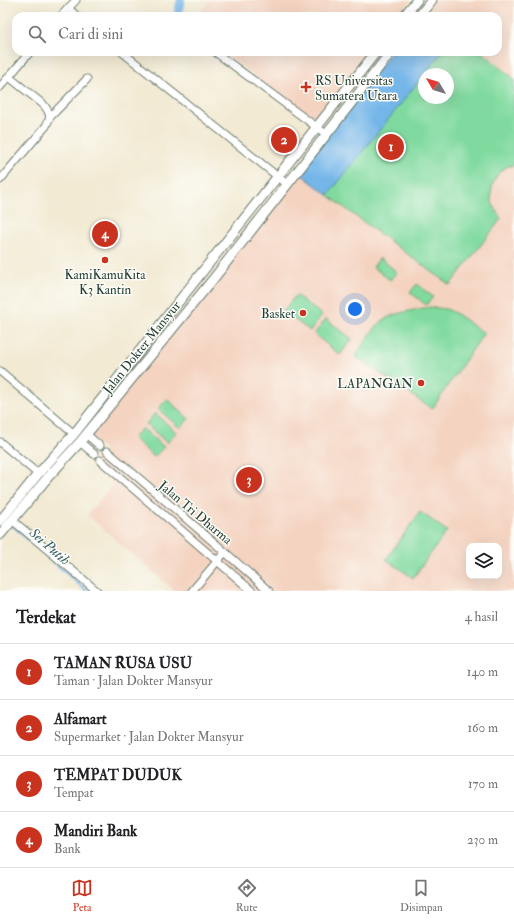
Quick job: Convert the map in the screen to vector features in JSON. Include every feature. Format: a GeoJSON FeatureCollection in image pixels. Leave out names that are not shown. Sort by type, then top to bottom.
{"type":"FeatureCollection","features":[{"type":"Feature","properties":{"kind":"main road"},"geometry":{"type":"LineString","coordinates":[[408,12],[418,0]]}},
{"type":"Feature","properties":{"kind":"main road","name":"Jalan Dokter Mansyur"},"geometry":{"type":"LineString","coordinates":[[0,535],[6,521],[38,474],[74,434],[277,175],[373,56]]}},
{"type":"Feature","properties":{"kind":"main road","name":"Jalan Dokter Mansyur"},"geometry":{"type":"LineString","coordinates":[[6,521],[80,442],[214,278],[388,56]]}},
{"type":"Feature","properties":{"kind":"street"},"geometry":{"type":"LineString","coordinates":[[64,12],[76,0]]}},
{"type":"Feature","properties":{"kind":"street"},"geometry":{"type":"LineString","coordinates":[[418,0],[429,4]]}},
{"type":"Feature","properties":{"kind":"street"},"geometry":{"type":"LineString","coordinates":[[68,8],[72,12]]}},
{"type":"Feature","properties":{"kind":"street"},"geometry":{"type":"LineString","coordinates":[[0,87],[27,56]]}},
{"type":"Feature","properties":{"kind":"street"},"geometry":{"type":"LineString","coordinates":[[127,56],[287,184]]}},
{"type":"Feature","properties":{"kind":"street"},"geometry":{"type":"LineString","coordinates":[[220,56],[326,134]]}},
{"type":"Feature","properties":{"kind":"street"},"geometry":{"type":"LineString","coordinates":[[9,77],[44,106],[50,117]]}},
{"type":"Feature","properties":{"kind":"street"},"geometry":{"type":"LineString","coordinates":[[0,180],[46,126],[50,117],[87,79]]}},
{"type":"Feature","properties":{"kind":"street"},"geometry":{"type":"LineString","coordinates":[[287,163],[297,171]]}},
{"type":"Feature","properties":{"kind":"street"},"geometry":{"type":"LineString","coordinates":[[0,371],[74,434]]}},
{"type":"Feature","properties":{"kind":"street"},"geometry":{"type":"LineString","coordinates":[[86,434],[100,446]]}},
{"type":"Feature","properties":{"kind":"street"},"geometry":{"type":"LineString","coordinates":[[0,442],[38,474]]}},
{"type":"Feature","properties":{"kind":"street"},"geometry":{"type":"LineString","coordinates":[[80,442],[94,454]]}},
{"type":"Feature","properties":{"kind":"street","name":"Jalan Tri Dharma"},"geometry":{"type":"LineString","coordinates":[[107,451],[270,591]]}},
{"type":"Feature","properties":{"kind":"street","name":"Jalan Tri Dharma"},"geometry":{"type":"LineString","coordinates":[[100,460],[252,591]]}},
{"type":"Feature","properties":{"kind":"street"},"geometry":{"type":"LineString","coordinates":[[180,529],[188,520]]}},
{"type":"Feature","properties":{"kind":"street"},"geometry":{"type":"LineString","coordinates":[[6,521],[97,591]]}},
{"type":"Feature","properties":{"kind":"street"},"geometry":{"type":"LineString","coordinates":[[192,591],[225,552]]}},
{"type":"Feature","properties":{"kind":"shaded area"},"geometry":{"type":"Polygon","coordinates":[[[210,0],[411,0],[402,12],[201,12],[210,0]]]}},
{"type":"Feature","properties":{"kind":"shaded area"},"geometry":{"type":"Polygon","coordinates":[[[432,0],[514,0],[514,591],[175,591],[87,515],[113,484],[91,464],[104,449],[86,434],[388,56],[502,56],[502,12],[422,12],[432,0]]]}},
{"type":"Feature","properties":{"kind":"shaded area","name":"RS Universitas Sumatera Utara"},"geometry":{"type":"Polygon","coordinates":[[[228,56],[368,56],[316,122],[228,56]]]}},
{"type":"Feature","properties":{"kind":"green space"},"geometry":{"type":"Polygon","coordinates":[[[439,56],[487,56],[514,79],[514,165],[506,167],[498,174],[493,183],[491,192],[492,202],[501,219],[450,285],[328,195],[418,82],[418,104],[454,104],[454,68],[429,68],[439,56]]]}},
{"type":"Feature","properties":{"kind":"green space"},"geometry":{"type":"Polygon","coordinates":[[[380,258],[397,272],[390,280],[373,267],[380,258]]]}},
{"type":"Feature","properties":{"kind":"green space"},"geometry":{"type":"Polygon","coordinates":[[[417,284],[433,297],[426,305],[410,292],[417,284]]]}},
{"type":"Feature","properties":{"kind":"green space","name":"Basket"},"geometry":{"type":"Polygon","coordinates":[[[296,295],[322,315],[310,331],[283,311],[296,295]]]}},
{"type":"Feature","properties":{"kind":"green space","name":"LAPANGAN"},"geometry":{"type":"Polygon","coordinates":[[[430,307],[446,309],[455,313],[484,333],[432,409],[355,356],[372,331],[385,319],[400,313],[430,307]]]}},
{"type":"Feature","properties":{"kind":"green space","name":"Basket"},"geometry":{"type":"Polygon","coordinates":[[[326,319],[352,339],[340,355],[314,334],[326,319]]]}},
{"type":"Feature","properties":{"kind":"green space"},"geometry":{"type":"Polygon","coordinates":[[[167,399],[189,419],[180,428],[158,409],[167,399]]]}},
{"type":"Feature","properties":{"kind":"green space"},"geometry":{"type":"Polygon","coordinates":[[[155,413],[176,432],[167,443],[146,424],[155,413]]]}},
{"type":"Feature","properties":{"kind":"green space"},"geometry":{"type":"Polygon","coordinates":[[[142,428],[164,447],[154,457],[133,438],[142,428]]]}},
{"type":"Feature","properties":{"kind":"green space"},"geometry":{"type":"Polygon","coordinates":[[[420,512],[447,531],[413,578],[386,559],[420,512]]]}},
{"type":"Feature","properties":{"kind":"water"},"geometry":{"type":"Polygon","coordinates":[[[388,56],[439,56],[429,68],[418,68],[418,82],[328,195],[297,171],[388,56]]]}},
{"type":"Feature","properties":{"kind":"waterway"},"geometry":{"type":"LineString","coordinates":[[178,12],[181,0]]}},
{"type":"Feature","properties":{"kind":"waterway","name":"Sei Putih"},"geometry":{"type":"LineString","coordinates":[[11,524],[87,591]]}},
{"type":"Feature","properties":{"kind":"place","name":"RS Universitas Sumatera Utara"},"geometry":{"type":"Point","coordinates":[306,87]}},
{"type":"Feature","properties":{"kind":"place","name":"Alfamart"},"geometry":{"type":"Point","coordinates":[284,140]}},
{"type":"Feature","properties":{"kind":"place","name":"TAMAN RUSA USU"},"geometry":{"type":"Point","coordinates":[391,147]}},
{"type":"Feature","properties":{"kind":"place","name":"Mandiri Bank"},"geometry":{"type":"Point","coordinates":[105,234]}},
{"type":"Feature","properties":{"kind":"place","name":"KamiKamuKita K3 Kantin"},"geometry":{"type":"Point","coordinates":[105,260]}},
{"type":"Feature","properties":{"kind":"place","name":"Basket"},"geometry":{"type":"Point","coordinates":[303,313]}},
{"type":"Feature","properties":{"kind":"place","name":"LAPANGAN"},"geometry":{"type":"Point","coordinates":[421,383]}},
{"type":"Feature","properties":{"kind":"place","name":"TEMPAT DUDUK"},"geometry":{"type":"Point","coordinates":[249,480]}}]}
